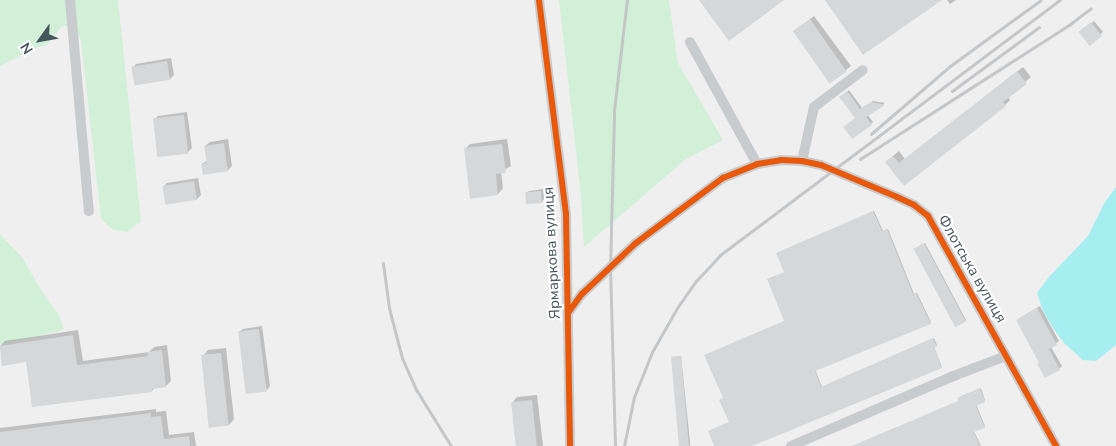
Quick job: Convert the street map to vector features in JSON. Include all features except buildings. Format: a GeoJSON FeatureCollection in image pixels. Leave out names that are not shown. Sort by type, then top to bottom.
{"type":"FeatureCollection","features":[{"type":"Feature","properties":{"kind":"street"},"geometry":{"type":"LineString","coordinates":[[70,0],[89,211]]}},
{"type":"Feature","properties":{"kind":"street","name":"Ярмаркова вулиця"},"geometry":{"type":"LineString","coordinates":[[540,0],[566,214],[570,446]]}},
{"type":"Feature","properties":{"kind":"street"},"geometry":{"type":"LineString","coordinates":[[690,42],[757,164]]}},
{"type":"Feature","properties":{"kind":"street"},"geometry":{"type":"LineString","coordinates":[[802,161],[814,107],[863,70]]}},
{"type":"Feature","properties":{"kind":"street","name":"Флотська вулиця"},"geometry":{"type":"LineString","coordinates":[[568,314],[582,294],[636,243],[723,178],[737,170],[781,160],[802,161],[828,168],[914,205],[928,216],[1056,446]]}},
{"type":"Feature","properties":{"kind":"street"},"geometry":{"type":"LineString","coordinates":[[790,446],[951,377],[1006,356]]}},
{"type":"Feature","properties":{"kind":"green space"},"geometry":{"type":"Polygon","coordinates":[[[0,0],[118,0],[141,221],[127,232],[113,230],[101,219],[81,40],[71,26],[62,26],[47,45],[35,48],[0,66],[0,0]]]}},
{"type":"Feature","properties":{"kind":"green space"},"geometry":{"type":"Polygon","coordinates":[[[559,0],[669,0],[678,63],[723,140],[686,159],[584,247],[580,187],[559,0]]]}},
{"type":"Feature","properties":{"kind":"green space"},"geometry":{"type":"Polygon","coordinates":[[[0,234],[22,257],[43,293],[59,315],[64,329],[0,344],[0,234]]]}},
{"type":"Feature","properties":{"kind":"water"},"geometry":{"type":"Polygon","coordinates":[[[1116,187],[1116,345],[1096,361],[1083,360],[1064,343],[1053,328],[1043,311],[1037,293],[1048,278],[1088,236],[1105,202],[1116,187]]]}},
{"type":"Feature","properties":{"kind":"railway"},"geometry":{"type":"LineString","coordinates":[[615,446],[610,268],[614,110],[627,0]]}},
{"type":"Feature","properties":{"kind":"railway"},"geometry":{"type":"LineString","coordinates":[[871,134],[950,66],[1041,0]]}},
{"type":"Feature","properties":{"kind":"railway"},"geometry":{"type":"LineString","coordinates":[[624,446],[634,397],[652,352],[677,308],[696,281],[720,255],[1060,0]]}},
{"type":"Feature","properties":{"kind":"railway"},"geometry":{"type":"LineString","coordinates":[[860,159],[1070,24],[1091,8]]}},
{"type":"Feature","properties":{"kind":"railway"},"geometry":{"type":"LineString","coordinates":[[952,91],[1039,27]]}},
{"type":"Feature","properties":{"kind":"railway"},"geometry":{"type":"LineString","coordinates":[[383,263],[389,308],[402,358],[417,391],[451,446]]}},
{"type":"Feature","properties":{"kind":"cycle path"},"geometry":{"type":"LineString","coordinates":[[539,0],[566,214],[570,446]]}},
{"type":"Feature","properties":{"kind":"cycle path"},"geometry":{"type":"LineString","coordinates":[[568,313],[582,294],[636,243],[723,178],[757,164],[781,160],[802,161],[821,165],[914,205],[928,216],[1056,446]]}}]}
